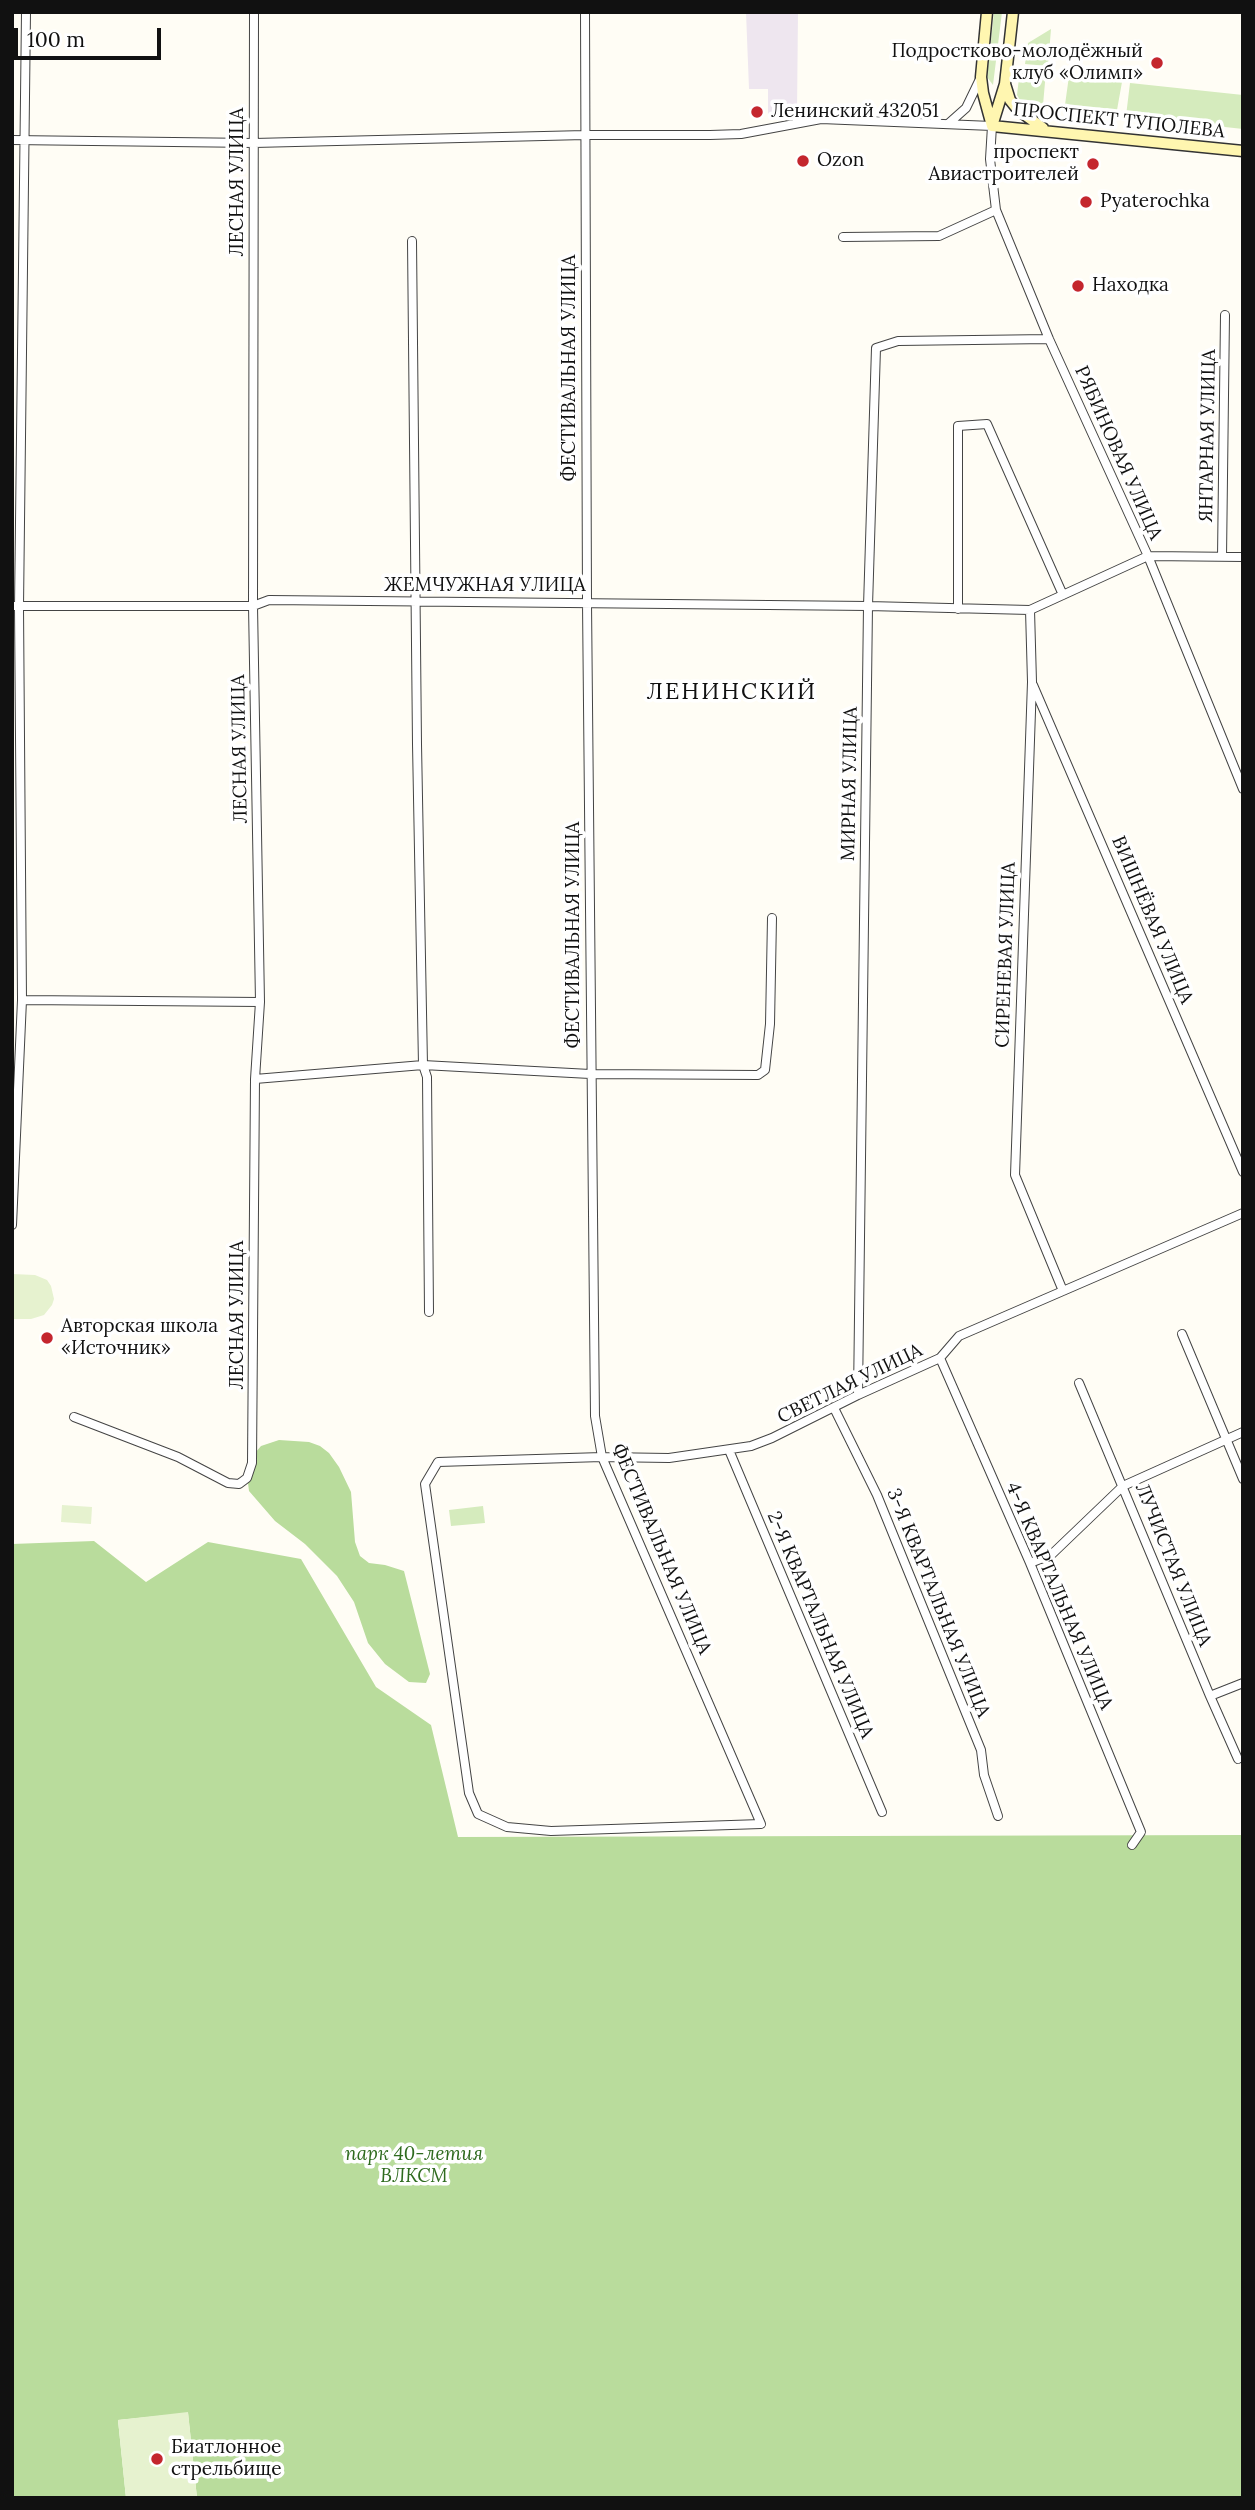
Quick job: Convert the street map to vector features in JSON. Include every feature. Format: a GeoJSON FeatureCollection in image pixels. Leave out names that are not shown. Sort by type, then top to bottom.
{"type":"FeatureCollection","features":[{"type":"Feature","properties":{"kind":"main road"},"geometry":{"type":"LineString","coordinates":[[987,12],[981,77],[992,126]]}},
{"type":"Feature","properties":{"kind":"main road"},"geometry":{"type":"LineString","coordinates":[[992,126],[1004,84],[1013,12]]}},
{"type":"Feature","properties":{"kind":"main road"},"geometry":{"type":"LineString","coordinates":[[1004,84],[1010,100],[1018,110],[1047,131]]}},
{"type":"Feature","properties":{"kind":"main road","name":"ПРОСПЕКТ ТУПОЛЕВА"},"geometry":{"type":"LineString","coordinates":[[992,126],[1243,151]]}},
{"type":"Feature","properties":{"kind":"street"},"geometry":{"type":"LineString","coordinates":[[12,1225],[22,1000],[16,607],[26,12]]}},
{"type":"Feature","properties":{"kind":"street","name":"ЛЕСНАЯ УЛИЦА"},"geometry":{"type":"LineString","coordinates":[[74,1417],[178,1457],[235,1485],[247,1478],[252,1463],[255,1079],[260,1002],[253,606],[254,12]]}},
{"type":"Feature","properties":{"kind":"street","name":"ФЕСТИВАЛЬНАЯ УЛИЦА"},"geometry":{"type":"LineString","coordinates":[[478,1814],[507,1827],[551,1831],[761,1824],[602,1457],[595,1416],[590,1074],[585,12]]}},
{"type":"Feature","properties":{"kind":"street"},"geometry":{"type":"LineString","coordinates":[[948,124],[967,108],[981,77]]}},
{"type":"Feature","properties":{"kind":"street"},"geometry":{"type":"LineString","coordinates":[[12,139],[254,143],[741,134],[821,119],[992,126]]}},
{"type":"Feature","properties":{"kind":"street","name":"РЯБИНОВАЯ УЛИЦА"},"geometry":{"type":"LineString","coordinates":[[992,126],[990,175],[996,210],[1049,339],[1147,556],[1243,789]]}},
{"type":"Feature","properties":{"kind":"street"},"geometry":{"type":"LineString","coordinates":[[843,237],[939,236],[996,210]]}},
{"type":"Feature","properties":{"kind":"street"},"geometry":{"type":"LineString","coordinates":[[412,241],[417,744],[423,1065],[427,1077],[429,1312]]}},
{"type":"Feature","properties":{"kind":"street","name":"ЯНТАРНАЯ УЛИЦА"},"geometry":{"type":"LineString","coordinates":[[1222,557],[1226,315]]}},
{"type":"Feature","properties":{"kind":"street","name":"МИРНАЯ УЛИЦА"},"geometry":{"type":"LineString","coordinates":[[858,1395],[867,606],[876,348],[898,341],[1049,339]]}},
{"type":"Feature","properties":{"kind":"street"},"geometry":{"type":"LineString","coordinates":[[958,609],[958,426],[988,424],[1063,595]]}},
{"type":"Feature","properties":{"kind":"street"},"geometry":{"type":"LineString","coordinates":[[1030,610],[1147,556],[1243,557]]}},
{"type":"Feature","properties":{"kind":"street","name":"ЖЕМЧУЖНАЯ УЛИЦА"},"geometry":{"type":"LineString","coordinates":[[16,607],[253,606],[269,600],[1030,610]]}},
{"type":"Feature","properties":{"kind":"street","name":"СИРЕНЕВАЯ УЛИЦА"},"geometry":{"type":"LineString","coordinates":[[1030,610],[1032,682],[1015,1175],[1063,1291]]}},
{"type":"Feature","properties":{"kind":"street","name":"ВИШНЁВАЯ УЛИЦА"},"geometry":{"type":"LineString","coordinates":[[1032,682],[1243,1172]]}},
{"type":"Feature","properties":{"kind":"street"},"geometry":{"type":"LineString","coordinates":[[255,1079],[423,1065],[590,1074],[758,1075],[765,1070],[770,1024],[772,918]]}},
{"type":"Feature","properties":{"kind":"street"},"geometry":{"type":"LineString","coordinates":[[22,1000],[260,1002]]}},
{"type":"Feature","properties":{"kind":"street","name":"СВЕТЛАЯ УЛИЦА"},"geometry":{"type":"LineString","coordinates":[[478,1814],[469,1793],[425,1484],[438,1462],[602,1457],[669,1458],[729,1450],[772,1438],[940,1358],[959,1336],[1243,1213]]}},
{"type":"Feature","properties":{"kind":"street"},"geometry":{"type":"LineString","coordinates":[[1182,1334],[1243,1479]]}},
{"type":"Feature","properties":{"kind":"street","name":"4-Я КВАРТАЛЬНАЯ УЛИЦА"},"geometry":{"type":"LineString","coordinates":[[940,1358],[1030,1563],[1141,1832],[1132,1845]]}},
{"type":"Feature","properties":{"kind":"street","name":"ЛУЧИСТАЯ УЛИЦА"},"geometry":{"type":"LineString","coordinates":[[1079,1383],[1238,1759]]}},
{"type":"Feature","properties":{"kind":"street","name":"3-Я КВАРТАЛЬНАЯ УЛИЦА"},"geometry":{"type":"LineString","coordinates":[[834,1408],[877,1494],[981,1750],[984,1775],[998,1816]]}},
{"type":"Feature","properties":{"kind":"street"},"geometry":{"type":"LineString","coordinates":[[1030,1563],[1051,1555],[1123,1486],[1243,1432]]}},
{"type":"Feature","properties":{"kind":"street","name":"2-Я КВАРТАЛЬНАЯ УЛИЦА"},"geometry":{"type":"LineString","coordinates":[[729,1450],[882,1812]]}},
{"type":"Feature","properties":{"kind":"street"},"geometry":{"type":"LineString","coordinates":[[1210,1696],[1243,1683]]}},
{"type":"Feature","properties":{"kind":"shaded area"},"geometry":{"type":"Polygon","coordinates":[[[746,12],[798,12],[797,112],[768,114],[768,89],[749,89],[746,12]]]}},
{"type":"Feature","properties":{"kind":"green space"},"geometry":{"type":"Polygon","coordinates":[[[994,12],[1002,12],[993,85],[987,77],[994,12]]]}},
{"type":"Feature","properties":{"kind":"green space"},"geometry":{"type":"Polygon","coordinates":[[[1051,29],[1048,66],[1025,64],[1028,43],[1051,29]]]}},
{"type":"Feature","properties":{"kind":"green space"},"geometry":{"type":"Polygon","coordinates":[[[1020,69],[1046,71],[1043,105],[1039,108],[1028,107],[1017,95],[1020,69]]]}},
{"type":"Feature","properties":{"kind":"green space"},"geometry":{"type":"Polygon","coordinates":[[[1069,76],[1122,82],[1117,110],[1107,115],[1064,112],[1069,76]]]}},
{"type":"Feature","properties":{"kind":"green space"},"geometry":{"type":"Polygon","coordinates":[[[1130,83],[1243,95],[1243,129],[1126,116],[1130,83]]]}},
{"type":"Feature","properties":{"kind":"green space"},"geometry":{"type":"Polygon","coordinates":[[[12,1274],[35,1275],[47,1280],[54,1299],[44,1315],[31,1319],[12,1319],[12,1274]]]}},
{"type":"Feature","properties":{"kind":"green space"},"geometry":{"type":"Polygon","coordinates":[[[279,1440],[309,1442],[329,1453],[351,1492],[355,1542],[360,1556],[369,1563],[404,1571],[430,1674],[426,1683],[409,1682],[385,1664],[368,1643],[354,1602],[337,1576],[305,1544],[275,1521],[249,1491],[247,1475],[255,1453],[261,1446],[279,1440]]]}},
{"type":"Feature","properties":{"kind":"green space"},"geometry":{"type":"Polygon","coordinates":[[[62,1505],[92,1507],[91,1524],[61,1522],[62,1505]]]}},
{"type":"Feature","properties":{"kind":"green space"},"geometry":{"type":"Polygon","coordinates":[[[483,1506],[485,1523],[451,1526],[449,1510],[483,1506]]]}},
{"type":"Feature","properties":{"kind":"green space","name":"парк 40-летия ВЛКСМ"},"geometry":{"type":"Polygon","coordinates":[[[94,1541],[146,1582],[208,1542],[301,1559],[376,1687],[431,1725],[458,1837],[1243,1835],[1243,2498],[197,2498],[188,2413],[118,2420],[126,2498],[12,2498],[12,1544],[94,1541]]]}},
{"type":"Feature","properties":{"kind":"green space","name":"Биатлонное стрельбище"},"geometry":{"type":"Polygon","coordinates":[[[188,2412],[197,2498],[126,2498],[118,2420],[188,2412]]]}},
{"type":"Feature","properties":{"kind":"place","name":"Подростково-молодёжный клуб «Олимп»"},"geometry":{"type":"Point","coordinates":[1157,63]}},
{"type":"Feature","properties":{"kind":"place","name":"Ленинский 432051"},"geometry":{"type":"Point","coordinates":[757,112]}},
{"type":"Feature","properties":{"kind":"place","name":"Ozon"},"geometry":{"type":"Point","coordinates":[803,161]}},
{"type":"Feature","properties":{"kind":"place","name":"проспект Авиастроителей"},"geometry":{"type":"Point","coordinates":[1093,164]}},
{"type":"Feature","properties":{"kind":"place","name":"Pyaterochka"},"geometry":{"type":"Point","coordinates":[1086,202]}},
{"type":"Feature","properties":{"kind":"place","name":"Находка"},"geometry":{"type":"Point","coordinates":[1078,286]}},
{"type":"Feature","properties":{"kind":"place","name":"Авторская школа «Источник»"},"geometry":{"type":"Point","coordinates":[47,1338]}},
{"type":"Feature","properties":{"kind":"place","name":"Биатлонное стрельбище"},"geometry":{"type":"Point","coordinates":[157,2459]}},
{"type":"Feature","properties":{"kind":"district","name":"ЛЕНИНСКИЙ"},"geometry":{"type":"Point","coordinates":[732,692]}}]}
